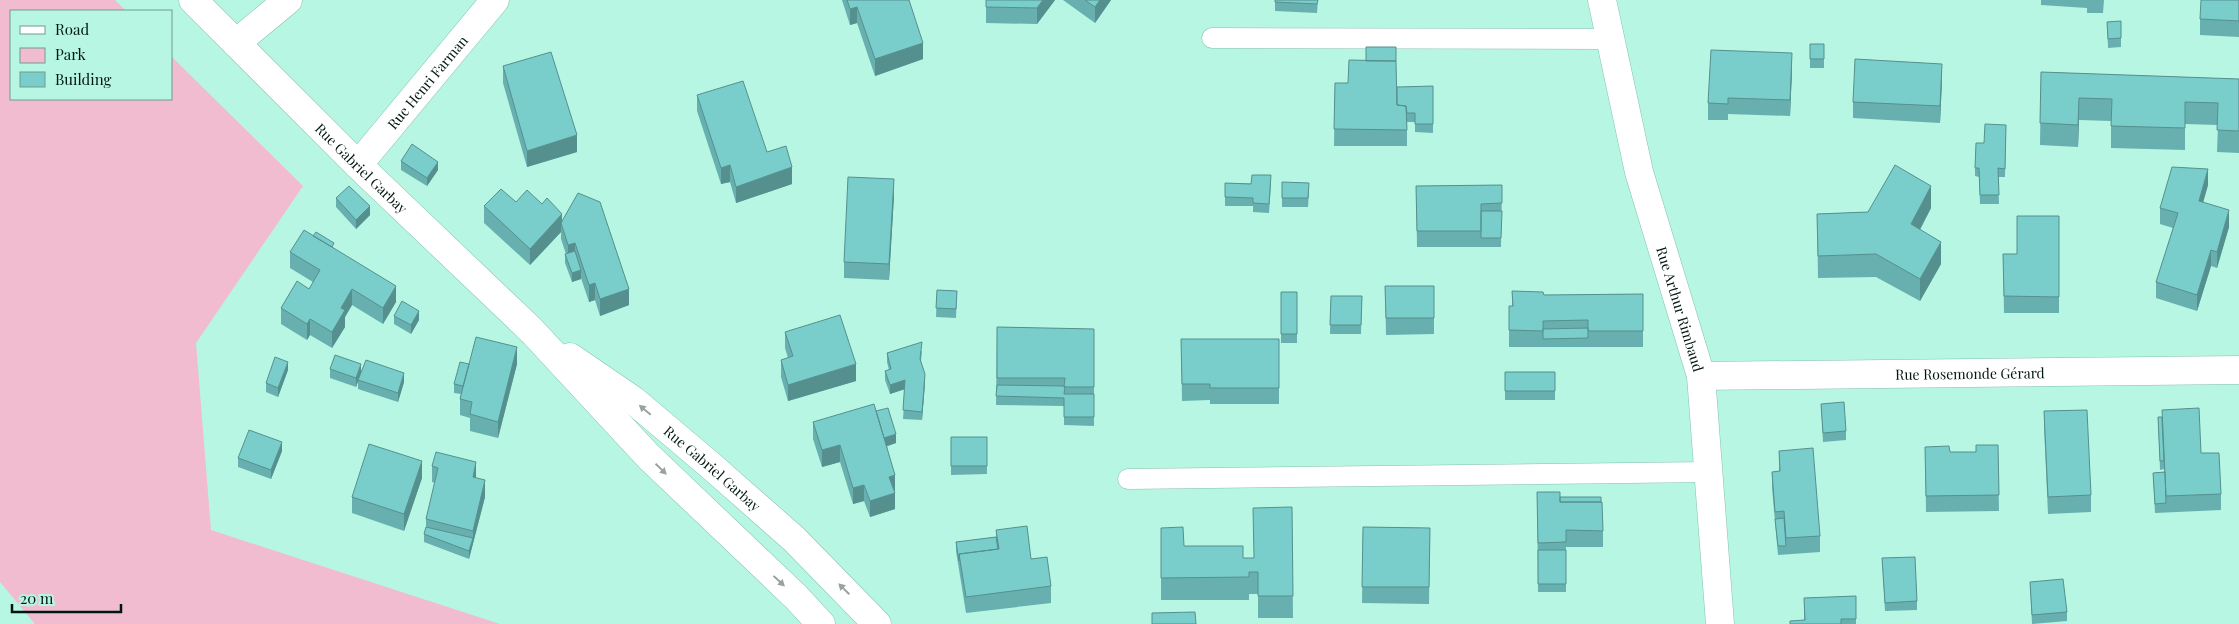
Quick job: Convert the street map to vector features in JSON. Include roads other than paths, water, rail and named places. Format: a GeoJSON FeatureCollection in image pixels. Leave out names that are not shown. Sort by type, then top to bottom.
{"type":"FeatureCollection","features":[{"type":"Feature","properties":{"kind":"street","name":"Rue Gabriel Garbay"},"geometry":{"type":"LineString","coordinates":[[193,0],[358,165],[532,331],[648,456],[796,597],[821,624]]}},
{"type":"Feature","properties":{"kind":"street"},"geometry":{"type":"LineString","coordinates":[[236,43],[288,0]]}},
{"type":"Feature","properties":{"kind":"street","name":"Rue Henri Farman"},"geometry":{"type":"LineString","coordinates":[[358,165],[495,0]]}},
{"type":"Feature","properties":{"kind":"street","name":"Rue Arthur Rimbaud"},"geometry":{"type":"LineString","coordinates":[[1602,0],[1639,172],[1701,376],[1720,624]]}},
{"type":"Feature","properties":{"kind":"street","name":"Rue Gabriel Garbay"},"geometry":{"type":"LineString","coordinates":[[532,331],[633,400],[703,459],[794,539],[877,624]]}},
{"type":"Feature","properties":{"kind":"street","name":"Rue Rosemonde Gérard"},"geometry":{"type":"LineString","coordinates":[[1701,376],[2239,370]]}},
{"type":"Feature","properties":{"kind":"lane"},"geometry":{"type":"LineString","coordinates":[[1212,38],[1611,39]]}},
{"type":"Feature","properties":{"kind":"lane"},"geometry":{"type":"LineString","coordinates":[[1128,479],[1708,472]]}}]}
